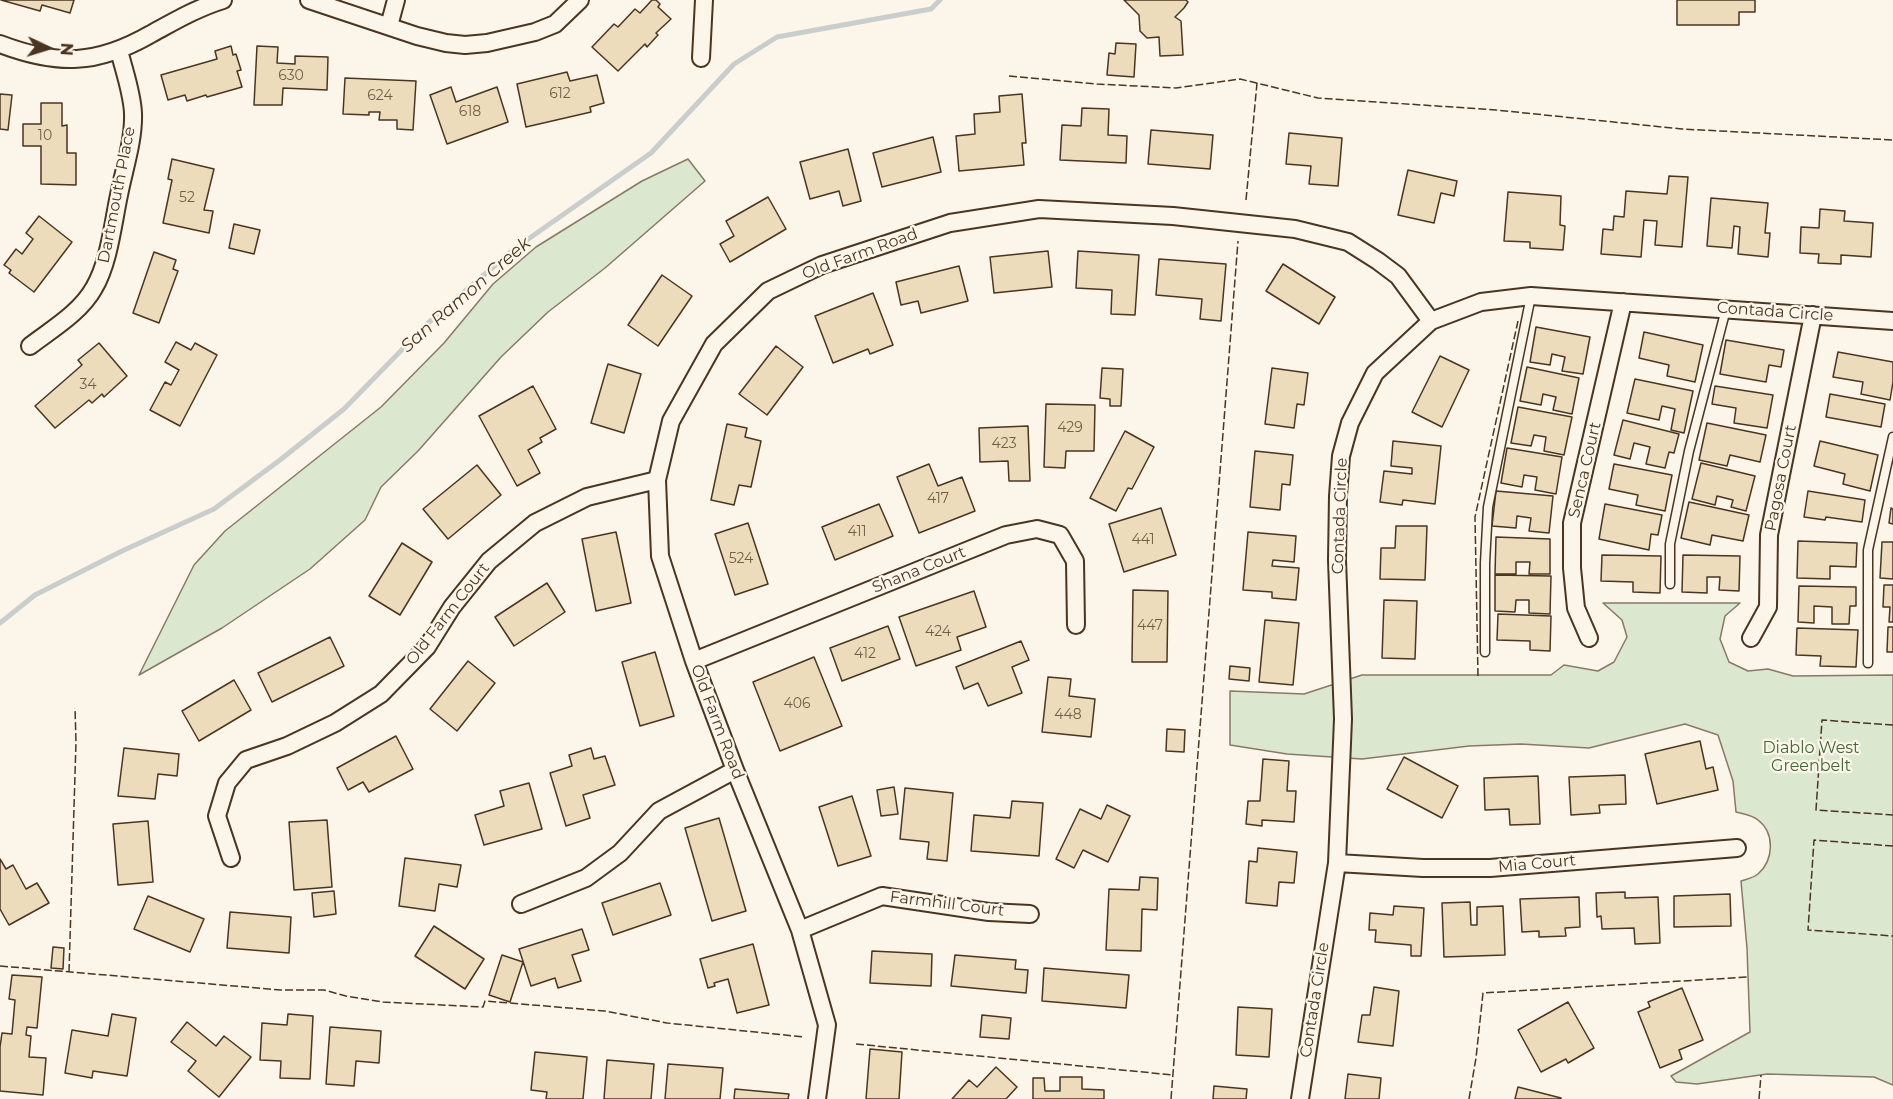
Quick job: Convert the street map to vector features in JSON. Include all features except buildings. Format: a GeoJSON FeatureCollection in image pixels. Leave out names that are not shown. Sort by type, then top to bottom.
{"type":"FeatureCollection","features":[{"type":"Feature","properties":{"kind":"street"},"geometry":{"type":"LineString","coordinates":[[0,44],[28,55],[47,58],[97,57],[119,50],[192,12],[223,0]]}},
{"type":"Feature","properties":{"kind":"street"},"geometry":{"type":"LineString","coordinates":[[309,0],[446,43],[465,45],[487,43],[535,32],[555,24],[580,0]]}},
{"type":"Feature","properties":{"kind":"street"},"geometry":{"type":"LineString","coordinates":[[388,26],[396,0]]}},
{"type":"Feature","properties":{"kind":"street"},"geometry":{"type":"LineString","coordinates":[[700,58],[704,0]]}},
{"type":"Feature","properties":{"kind":"street","name":"Dartmouth Place"},"geometry":{"type":"LineString","coordinates":[[30,346],[85,300],[95,287],[104,267],[128,152],[133,114],[119,50]]}},
{"type":"Feature","properties":{"kind":"street","name":"Old Farm Road"},"geometry":{"type":"LineString","coordinates":[[817,1099],[828,1025],[800,930],[735,770],[694,661],[660,556],[657,480],[671,421],[714,344],[768,291],[822,265],[950,223],[1039,209],[1173,216],[1295,229],[1348,242],[1398,276],[1431,321]]}},
{"type":"Feature","properties":{"kind":"street","name":"Contada Circle"},"geometry":{"type":"LineString","coordinates":[[1300,1099],[1337,863],[1343,719],[1337,560],[1341,456],[1350,423],[1375,373],[1431,321],[1481,302],[1531,296],[1893,321]]}},
{"type":"Feature","properties":{"kind":"street","name":"Senca Court"},"geometry":{"type":"LineString","coordinates":[[1589,638],[1576,608],[1572,568],[1572,523],[1623,302]]}},
{"type":"Feature","properties":{"kind":"street","name":"Pagosa Court"},"geometry":{"type":"LineString","coordinates":[[1750,638],[1768,607],[1769,535],[1813,315]]}},
{"type":"Feature","properties":{"kind":"street","name":"Old Farm Court"},"geometry":{"type":"LineString","coordinates":[[231,858],[217,816],[227,783],[246,760],[287,746],[335,723],[381,694],[426,647],[452,608],[489,561],[535,523],[587,497],[657,480]]}},
{"type":"Feature","properties":{"kind":"street","name":"Shana Court"},"geometry":{"type":"LineString","coordinates":[[694,661],[1006,535],[1037,529],[1060,536],[1075,561],[1076,625]]}},
{"type":"Feature","properties":{"kind":"street"},"geometry":{"type":"LineString","coordinates":[[521,904],[586,879],[620,853],[658,811],[735,770]]}},
{"type":"Feature","properties":{"kind":"street","name":"Mia Court"},"geometry":{"type":"LineString","coordinates":[[1337,863],[1423,868],[1490,868],[1737,848]]}},
{"type":"Feature","properties":{"kind":"street","name":"Farmhill Court"},"geometry":{"type":"LineString","coordinates":[[800,930],[882,896],[989,912],[1030,914]]}},
{"type":"Feature","properties":{"kind":"lane"},"geometry":{"type":"LineString","coordinates":[[1485,652],[1485,563],[1488,507],[1531,296]]}},
{"type":"Feature","properties":{"kind":"lane"},"geometry":{"type":"LineString","coordinates":[[1670,584],[1670,544],[1689,451],[1726,309]]}},
{"type":"Feature","properties":{"kind":"lane"},"geometry":{"type":"LineString","coordinates":[[1868,663],[1868,550],[1893,437]]}},
{"type":"Feature","properties":{"kind":"green space"},"geometry":{"type":"Polygon","coordinates":[[[688,159],[705,181],[605,268],[548,312],[501,357],[418,451],[381,487],[365,520],[310,569],[222,628],[139,675],[194,565],[225,531],[381,407],[444,343],[493,284],[536,247],[642,181],[688,159]]]}},
{"type":"Feature","properties":{"kind":"green space","name":"Diablo West Greenbelt"},"geometry":{"type":"Polygon","coordinates":[[[1603,603],[1740,603],[1725,616],[1720,639],[1729,662],[1748,671],[1768,669],[1793,676],[1893,675],[1893,1085],[1874,1077],[1767,1074],[1697,1084],[1676,1082],[1671,1076],[1750,1032],[1747,948],[1741,881],[1756,875],[1763,868],[1770,854],[1770,839],[1764,825],[1758,820],[1736,812],[1733,781],[1718,735],[1685,724],[1589,748],[1521,744],[1469,746],[1362,759],[1287,754],[1230,745],[1230,691],[1304,694],[1362,675],[1551,675],[1564,665],[1598,671],[1614,662],[1627,637],[1622,620],[1603,603]]]}},
{"type":"Feature","properties":{"kind":"waterway","name":"San Ramon Creek"},"geometry":{"type":"LineString","coordinates":[[0,623],[35,595],[122,551],[214,509],[280,460],[344,409],[428,323],[514,249],[651,153],[734,64],[777,37],[931,9],[940,0]]}},
{"type":"Feature","properties":{"kind":"fence"},"geometry":{"type":"LineString","coordinates":[[1009,76],[1176,88],[1240,79],[1318,98],[1496,110],[1682,129],[1893,140]]}},
{"type":"Feature","properties":{"kind":"fence"},"geometry":{"type":"LineString","coordinates":[[1246,200],[1257,83]]}},
{"type":"Feature","properties":{"kind":"fence"},"geometry":{"type":"LineString","coordinates":[[1171,1099],[1238,241]]}},
{"type":"Feature","properties":{"kind":"fence"},"geometry":{"type":"LineString","coordinates":[[1478,676],[1475,517],[1518,321]]}},
{"type":"Feature","properties":{"kind":"fence"},"geometry":{"type":"LineString","coordinates":[[69,972],[75,708]]}},
{"type":"Feature","properties":{"kind":"fence"},"geometry":{"type":"LineString","coordinates":[[1893,725],[1822,720],[1816,810],[1893,815]]}},
{"type":"Feature","properties":{"kind":"fence"},"geometry":{"type":"LineString","coordinates":[[1893,846],[1814,840],[1808,930],[1893,936]]}},
{"type":"Feature","properties":{"kind":"fence"},"geometry":{"type":"LineString","coordinates":[[0,966],[281,990],[324,990],[383,1002],[483,1007],[485,1001],[605,1011],[667,1023],[804,1037]]}},
{"type":"Feature","properties":{"kind":"fence"},"geometry":{"type":"LineString","coordinates":[[1469,1099],[1483,993],[1748,977]]}},
{"type":"Feature","properties":{"kind":"fence"},"geometry":{"type":"LineString","coordinates":[[856,1044],[1173,1075]]}},
{"type":"Feature","properties":{"kind":"fence"},"geometry":{"type":"LineString","coordinates":[[1759,1099],[1761,1075]]}}]}
